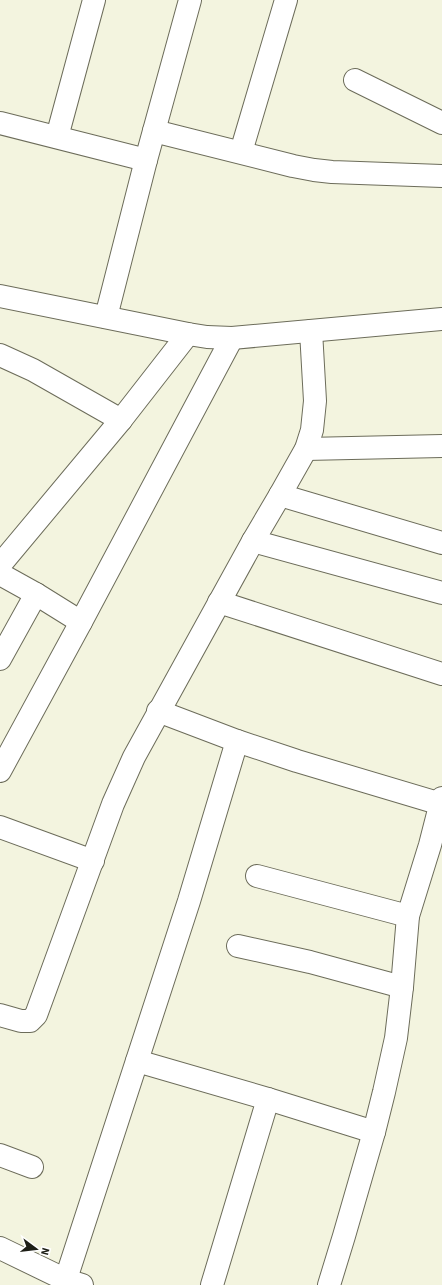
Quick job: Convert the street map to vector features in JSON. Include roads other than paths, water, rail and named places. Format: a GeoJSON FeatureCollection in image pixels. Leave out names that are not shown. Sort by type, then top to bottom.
{"type":"FeatureCollection","features":[{"type":"Feature","properties":{"kind":"street"},"geometry":{"type":"LineString","coordinates":[[57,137],[94,0]]}},
{"type":"Feature","properties":{"kind":"street"},"geometry":{"type":"LineString","coordinates":[[106,317],[146,160],[190,0]]}},
{"type":"Feature","properties":{"kind":"street"},"geometry":{"type":"LineString","coordinates":[[241,152],[286,0]]}},
{"type":"Feature","properties":{"kind":"street"},"geometry":{"type":"LineString","coordinates":[[355,80],[442,123]]}},
{"type":"Feature","properties":{"kind":"street"},"geometry":{"type":"LineString","coordinates":[[0,123],[146,160]]}},
{"type":"Feature","properties":{"kind":"street"},"geometry":{"type":"LineString","coordinates":[[154,131],[314,170],[442,176]]}},
{"type":"Feature","properties":{"kind":"street"},"geometry":{"type":"LineString","coordinates":[[0,296],[207,337],[232,338],[442,319]]}},
{"type":"Feature","properties":{"kind":"street"},"geometry":{"type":"LineString","coordinates":[[0,1015],[21,1021],[30,1021],[36,1015],[113,804],[134,757],[253,540],[306,449],[312,430],[315,401],[311,331]]}},
{"type":"Feature","properties":{"kind":"street"},"geometry":{"type":"LineString","coordinates":[[0,566],[121,420],[188,334]]}},
{"type":"Feature","properties":{"kind":"street"},"geometry":{"type":"LineString","coordinates":[[0,771],[232,338]]}},
{"type":"Feature","properties":{"kind":"street"},"geometry":{"type":"LineString","coordinates":[[0,355],[33,370],[121,420]]}},
{"type":"Feature","properties":{"kind":"street"},"geometry":{"type":"LineString","coordinates":[[306,449],[442,446]]}},
{"type":"Feature","properties":{"kind":"street"},"geometry":{"type":"LineString","coordinates":[[280,495],[442,543]]}},
{"type":"Feature","properties":{"kind":"street"},"geometry":{"type":"LineString","coordinates":[[253,540],[442,593]]}},
{"type":"Feature","properties":{"kind":"street"},"geometry":{"type":"LineString","coordinates":[[0,574],[81,622]]}},
{"type":"Feature","properties":{"kind":"street"},"geometry":{"type":"LineString","coordinates":[[0,659],[36,594]]}},
{"type":"Feature","properties":{"kind":"street"},"geometry":{"type":"LineString","coordinates":[[219,602],[442,674]]}},
{"type":"Feature","properties":{"kind":"street"},"geometry":{"type":"LineString","coordinates":[[158,711],[236,741],[297,761],[441,801],[430,845],[408,916],[396,1038],[374,1132],[329,1285]]}},
{"type":"Feature","properties":{"kind":"street"},"geometry":{"type":"LineString","coordinates":[[0,1248],[71,1283],[137,1061],[189,901],[236,741]]}},
{"type":"Feature","properties":{"kind":"street"},"geometry":{"type":"LineString","coordinates":[[1,830],[93,861]]}},
{"type":"Feature","properties":{"kind":"street"},"geometry":{"type":"LineString","coordinates":[[257,876],[408,916]]}},
{"type":"Feature","properties":{"kind":"street"},"geometry":{"type":"LineString","coordinates":[[238,946],[310,962],[402,986]]}},
{"type":"Feature","properties":{"kind":"street"},"geometry":{"type":"LineString","coordinates":[[137,1061],[374,1132]]}},
{"type":"Feature","properties":{"kind":"street"},"geometry":{"type":"LineString","coordinates":[[212,1285],[268,1099]]}},
{"type":"Feature","properties":{"kind":"street"},"geometry":{"type":"LineString","coordinates":[[0,1155],[32,1167]]}}]}
